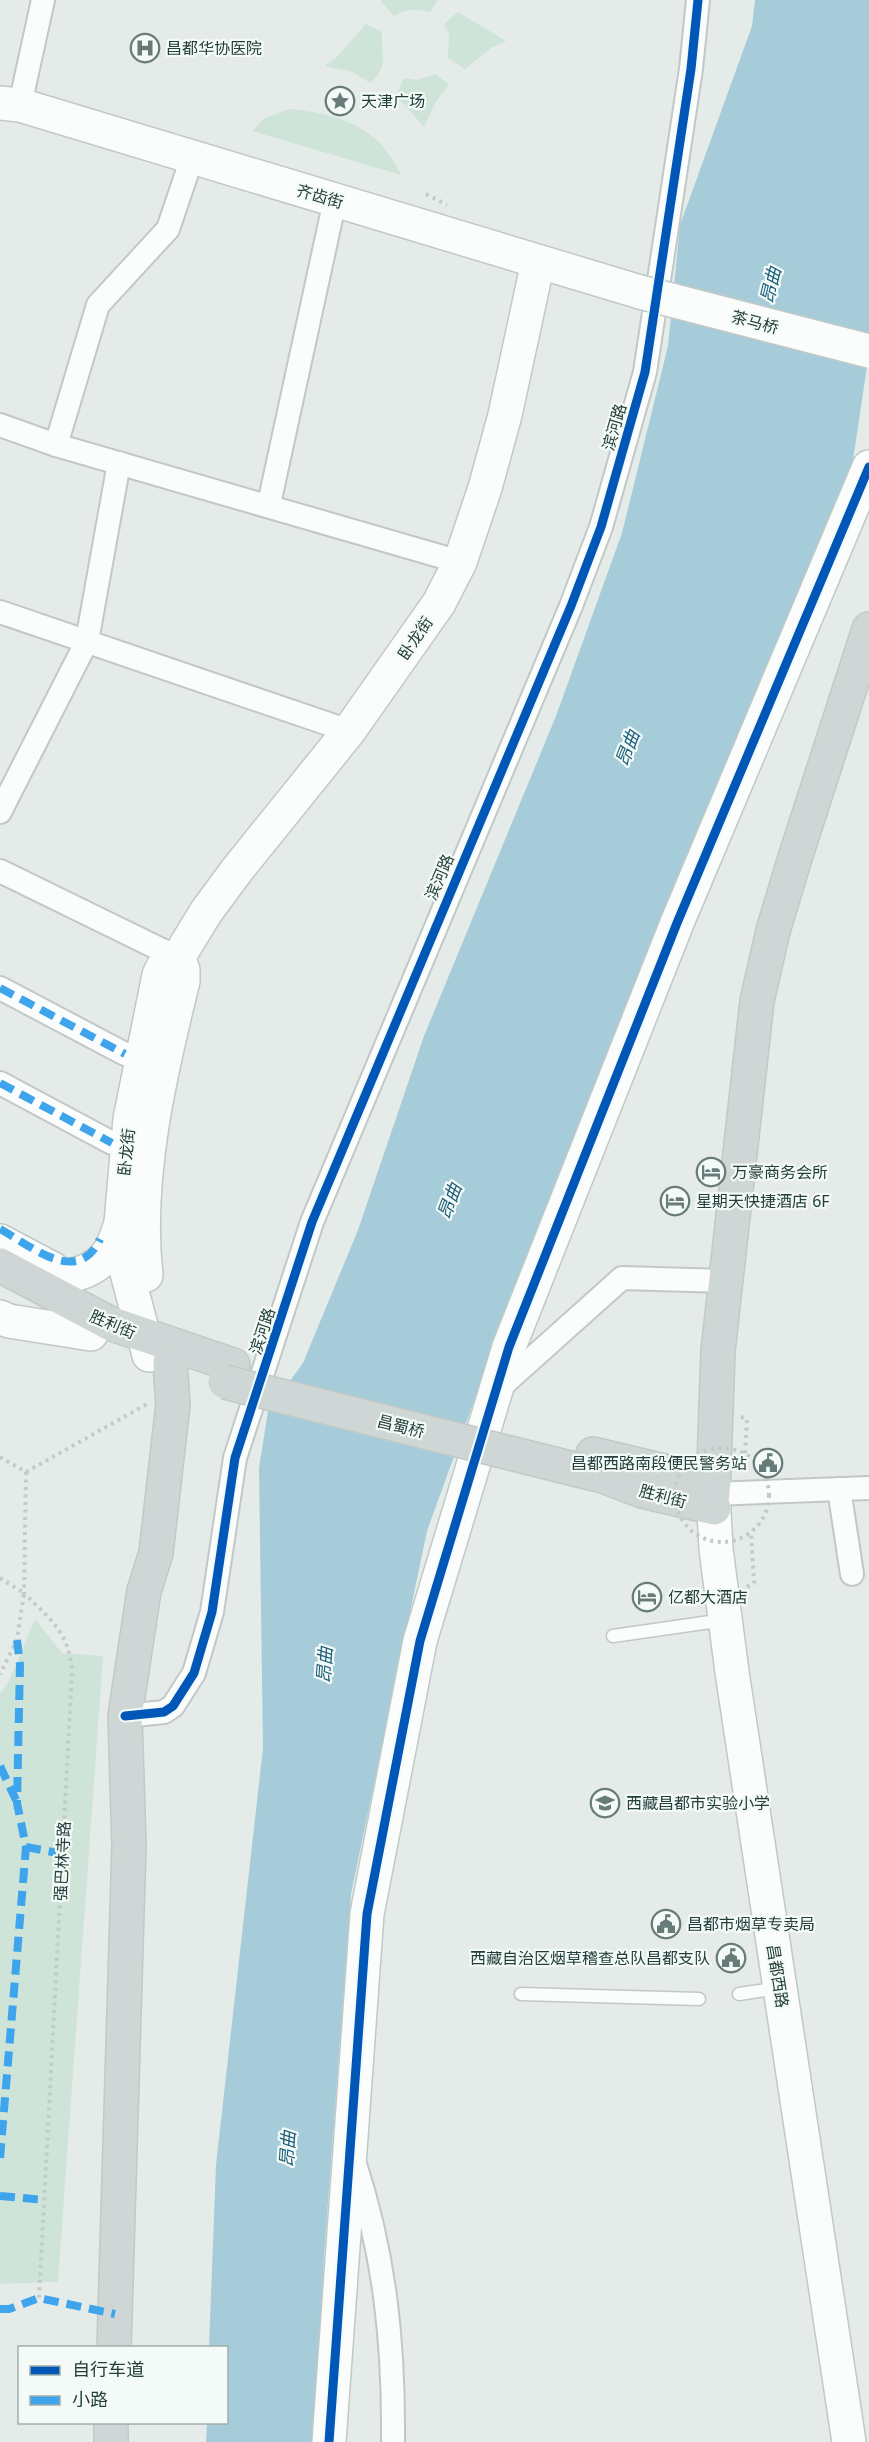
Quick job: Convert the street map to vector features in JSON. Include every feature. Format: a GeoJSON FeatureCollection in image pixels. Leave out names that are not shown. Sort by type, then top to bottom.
{"type":"FeatureCollection","features":[{"type":"Feature","properties":{"kind":"main road"},"geometry":{"type":"LineString","coordinates":[[714,1495],[718,1352],[757,1001],[773,931],[794,861],[869,629]]}},
{"type":"Feature","properties":{"kind":"main road","name":"胜利街"},"geometry":{"type":"LineString","coordinates":[[3,1267],[157,1349]]}},
{"type":"Feature","properties":{"kind":"main road","name":"胜利街"},"geometry":{"type":"LineString","coordinates":[[3,1267],[91,1334],[157,1349],[229,1374]]}},
{"type":"Feature","properties":{"kind":"main road"},"geometry":{"type":"LineString","coordinates":[[144,1591],[138,1545],[156,1399],[157,1349]]}},
{"type":"Feature","properties":{"kind":"main road"},"geometry":{"type":"LineString","coordinates":[[114,2346],[129,1845],[125,1716],[144,1591],[156,1553],[173,1395],[157,1349]]}},
{"type":"Feature","properties":{"kind":"main road","name":"昌蜀桥"},"geometry":{"type":"LineString","coordinates":[[229,1374],[579,1460]]}},
{"type":"Feature","properties":{"kind":"main road","name":"胜利街"},"geometry":{"type":"LineString","coordinates":[[579,1460],[603,1476],[642,1491],[714,1495]]}},
{"type":"Feature","properties":{"kind":"main road"},"geometry":{"type":"LineString","coordinates":[[111,2424],[111,2442]]}},
{"type":"Feature","properties":{"kind":"street"},"geometry":{"type":"LineString","coordinates":[[10,104],[43,0]]}},
{"type":"Feature","properties":{"kind":"street","name":"滨河路"},"geometry":{"type":"LineString","coordinates":[[125,1716],[164,1713],[173,1706],[194,1672],[212,1612],[235,1458],[312,1222],[571,606],[601,527],[645,372],[691,69],[698,0]]}},
{"type":"Feature","properties":{"kind":"street","name":"齐齿街"},"geometry":{"type":"LineString","coordinates":[[10,104],[640,292]]}},
{"type":"Feature","properties":{"kind":"street"},"geometry":{"type":"LineString","coordinates":[[56,444],[98,305],[168,229],[192,158]]}},
{"type":"Feature","properties":{"kind":"street"},"geometry":{"type":"LineString","coordinates":[[269,504],[335,200]]}},
{"type":"Feature","properties":{"kind":"street","name":"卧龙街"},"geometry":{"type":"LineString","coordinates":[[157,1349],[123,1258],[110,1231],[153,996],[163,967],[178,957],[237,870],[349,731],[422,628],[460,562],[485,488],[505,415],[538,262]]}},
{"type":"Feature","properties":{"kind":"street","name":"茶马桥"},"geometry":{"type":"LineString","coordinates":[[640,292],[869,351]]}},
{"type":"Feature","properties":{"kind":"street"},"geometry":{"type":"LineString","coordinates":[[0,425],[119,463],[269,504],[460,562]]}},
{"type":"Feature","properties":{"kind":"street"},"geometry":{"type":"LineString","coordinates":[[0,812],[87,641],[119,463]]}},
{"type":"Feature","properties":{"kind":"street"},"geometry":{"type":"LineString","coordinates":[[329,2442],[367,1914],[420,1641],[509,1347],[677,922],[869,467]]}},
{"type":"Feature","properties":{"kind":"street"},"geometry":{"type":"LineString","coordinates":[[0,612],[349,731]]}},
{"type":"Feature","properties":{"kind":"street"},"geometry":{"type":"LineString","coordinates":[[0,871],[178,957]]}},
{"type":"Feature","properties":{"kind":"street","name":"卧龙街"},"geometry":{"type":"LineString","coordinates":[[157,1349],[146,1284],[144,1245],[155,1108],[183,981],[183,970],[178,957]]}},
{"type":"Feature","properties":{"kind":"street"},"geometry":{"type":"LineString","coordinates":[[0,988],[125,1054]]}},
{"type":"Feature","properties":{"kind":"street"},"geometry":{"type":"LineString","coordinates":[[0,1083],[112,1143]]}},
{"type":"Feature","properties":{"kind":"street"},"geometry":{"type":"LineString","coordinates":[[0,1229],[52,1258],[72,1263],[83,1260],[93,1252],[110,1231]]}},
{"type":"Feature","properties":{"kind":"street"},"geometry":{"type":"LineString","coordinates":[[3,1267],[28,1277],[65,1276],[91,1268],[104,1259],[110,1251],[110,1231]]}},
{"type":"Feature","properties":{"kind":"street"},"geometry":{"type":"LineString","coordinates":[[496,1391],[622,1278],[725,1281]]}},
{"type":"Feature","properties":{"kind":"street"},"geometry":{"type":"LineString","coordinates":[[0,1317],[9,1322],[91,1334]]}},
{"type":"Feature","properties":{"kind":"street"},"geometry":{"type":"LineString","coordinates":[[714,1495],[869,1488]]}},
{"type":"Feature","properties":{"kind":"street"},"geometry":{"type":"LineString","coordinates":[[839,1489],[852,1574]]}},
{"type":"Feature","properties":{"kind":"street","name":"昌都西路"},"geometry":{"type":"LineString","coordinates":[[714,1495],[725,1620],[844,2435]]}},
{"type":"Feature","properties":{"kind":"street"},"geometry":{"type":"LineString","coordinates":[[351,2151],[366,2197],[386,2290],[394,2372],[393,2442]]}},
{"type":"Feature","properties":{"kind":"lane"},"geometry":{"type":"LineString","coordinates":[[613,1636],[725,1620]]}},
{"type":"Feature","properties":{"kind":"lane"},"geometry":{"type":"LineString","coordinates":[[739,1994],[780,1988]]}},
{"type":"Feature","properties":{"kind":"lane"},"geometry":{"type":"LineString","coordinates":[[521,1994],[699,1999]]}},
{"type":"Feature","properties":{"kind":"path"},"geometry":{"type":"LineString","coordinates":[[26,1472],[156,1399]]}},
{"type":"Feature","properties":{"kind":"path"},"geometry":{"type":"LineString","coordinates":[[745,1454],[747,1419]]}},
{"type":"Feature","properties":{"kind":"path"},"geometry":{"type":"LineString","coordinates":[[725,1448],[745,1454],[757,1464],[765,1477],[769,1492],[768,1507],[761,1521],[751,1532],[729,1541],[706,1539],[693,1532],[683,1522],[675,1495],[682,1469],[692,1458],[704,1451],[725,1448]]}},
{"type":"Feature","properties":{"kind":"path"},"geometry":{"type":"LineString","coordinates":[[0,1458],[26,1472]]}},
{"type":"Feature","properties":{"kind":"path"},"geometry":{"type":"LineString","coordinates":[[0,1674],[17,1641],[24,1593],[26,1472]]}},
{"type":"Feature","properties":{"kind":"path"},"geometry":{"type":"LineString","coordinates":[[751,1532],[754,1583]]}},
{"type":"Feature","properties":{"kind":"green space"},"geometry":{"type":"Polygon","coordinates":[[[380,0],[438,0],[430,12],[411,10],[394,16],[380,0]]]}},
{"type":"Feature","properties":{"kind":"green space"},"geometry":{"type":"Polygon","coordinates":[[[458,12],[506,41],[491,48],[465,69],[448,58],[449,33],[444,24],[458,12]]]}},
{"type":"Feature","properties":{"kind":"green space"},"geometry":{"type":"Polygon","coordinates":[[[366,24],[382,32],[382,66],[370,83],[353,72],[324,66],[336,58],[366,24]]]}},
{"type":"Feature","properties":{"kind":"green space"},"geometry":{"type":"Polygon","coordinates":[[[436,74],[449,85],[437,100],[424,127],[405,105],[395,98],[404,78],[417,80],[436,74]]]}},
{"type":"Feature","properties":{"kind":"green space"},"geometry":{"type":"Polygon","coordinates":[[[289,109],[341,119],[369,134],[392,158],[401,175],[252,131],[263,119],[289,109]]]}},
{"type":"Feature","properties":{"kind":"green space"},"geometry":{"type":"Polygon","coordinates":[[[35,1619],[62,1653],[103,1656],[58,2282],[0,2284],[0,1694],[9,1681],[35,1619]]]}},
{"type":"Feature","properties":{"kind":"water","name":"昂曲"},"geometry":{"type":"Polygon","coordinates":[[[755,0],[869,0],[869,353],[853,460],[737,738],[507,1310],[427,1531],[351,1894],[324,2256],[317,2442],[206,2442],[207,2424],[228,2424],[228,2346],[209,2346],[216,2165],[263,1748],[259,1468],[268,1411],[303,1363],[358,1230],[424,1036],[556,716],[622,533],[668,346],[680,225],[752,26],[755,0]]]}},
{"type":"Feature","properties":{"kind":"marked path"},"geometry":{"type":"LineString","coordinates":[[0,988],[125,1054]]}},
{"type":"Feature","properties":{"kind":"marked path"},"geometry":{"type":"LineString","coordinates":[[0,1083],[112,1143]]}},
{"type":"Feature","properties":{"kind":"marked path"},"geometry":{"type":"LineString","coordinates":[[0,1229],[39,1252],[67,1261],[79,1260],[91,1253],[100,1239]]}},
{"type":"Feature","properties":{"kind":"marked path"},"geometry":{"type":"LineString","coordinates":[[0,2158],[26,1847],[17,1803],[20,1665],[17,1640]]}},
{"type":"Feature","properties":{"kind":"marked path"},"geometry":{"type":"LineString","coordinates":[[0,1766],[16,1800]]}},
{"type":"Feature","properties":{"kind":"marked path"},"geometry":{"type":"LineString","coordinates":[[26,1847],[63,1854]]}},
{"type":"Feature","properties":{"kind":"marked path"},"geometry":{"type":"LineString","coordinates":[[0,2196],[45,2200]]}},
{"type":"Feature","properties":{"kind":"marked path"},"geometry":{"type":"LineString","coordinates":[[0,2309],[9,2309],[39,2298],[115,2314]]}},
{"type":"Feature","properties":{"kind":"cycle path"},"geometry":{"type":"LineString","coordinates":[[125,1716],[164,1712],[173,1706],[194,1673],[212,1612],[235,1458],[312,1222],[571,606],[601,527],[645,372],[691,69],[698,0]]}},
{"type":"Feature","properties":{"kind":"cycle path"},"geometry":{"type":"LineString","coordinates":[[329,2442],[367,1914],[420,1641],[509,1347],[677,923],[869,467]]}},
{"type":"Feature","properties":{"kind":"place","name":"昌都华协医院"},"geometry":{"type":"Point","coordinates":[145,48]}},
{"type":"Feature","properties":{"kind":"place","name":"天津广场"},"geometry":{"type":"Point","coordinates":[340,101]}},
{"type":"Feature","properties":{"kind":"place","name":"万豪商务会所"},"geometry":{"type":"Point","coordinates":[711,1172]}},
{"type":"Feature","properties":{"kind":"place","name":"星期天快捷酒店 6F"},"geometry":{"type":"Point","coordinates":[675,1201]}},
{"type":"Feature","properties":{"kind":"place","name":"昌都西路南段便民警务站"},"geometry":{"type":"Point","coordinates":[768,1463]}},
{"type":"Feature","properties":{"kind":"place","name":"亿都大酒店"},"geometry":{"type":"Point","coordinates":[647,1597]}},
{"type":"Feature","properties":{"kind":"place","name":"西藏昌都市实验小学"},"geometry":{"type":"Point","coordinates":[605,1803]}},
{"type":"Feature","properties":{"kind":"place","name":"昌都市烟草专卖局"},"geometry":{"type":"Point","coordinates":[666,1924]}},
{"type":"Feature","properties":{"kind":"place","name":"西藏自治区烟草稽查总队昌都支队"},"geometry":{"type":"Point","coordinates":[731,1958]}}]}
